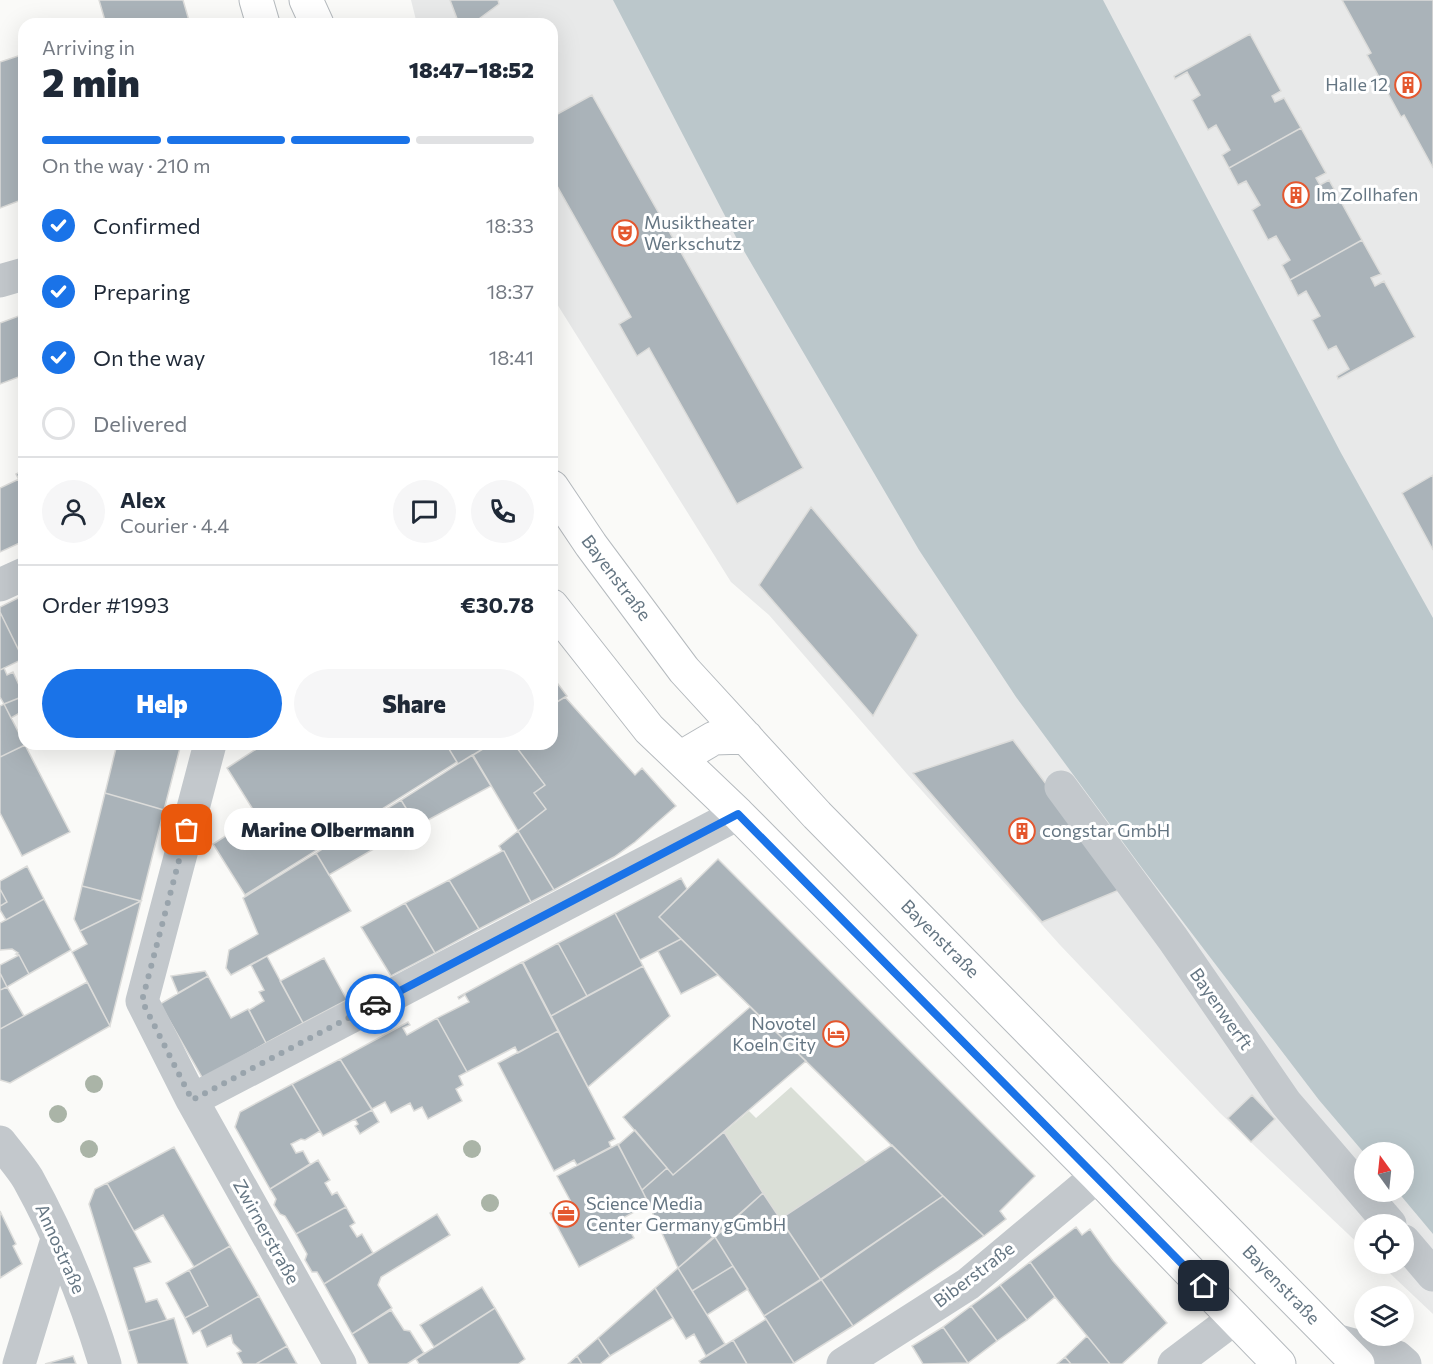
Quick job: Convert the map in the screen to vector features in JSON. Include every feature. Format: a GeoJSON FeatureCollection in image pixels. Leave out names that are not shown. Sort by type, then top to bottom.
{"type":"FeatureCollection","features":[{"type":"Feature","properties":{"kind":"main road"},"geometry":{"type":"LineString","coordinates":[[256,0],[261,18]]}},
{"type":"Feature","properties":{"kind":"main road"},"geometry":{"type":"LineString","coordinates":[[306,0],[314,18]]}},
{"type":"Feature","properties":{"kind":"main road","name":"Bayenstraße"},"geometry":{"type":"LineString","coordinates":[[558,496],[591,545],[677,660],[817,815],[1359,1364]]}},
{"type":"Feature","properties":{"kind":"main road"},"geometry":{"type":"LineString","coordinates":[[558,614],[649,729],[738,814],[1280,1364]]}},
{"type":"Feature","properties":{"kind":"main road"},"geometry":{"type":"LineString","coordinates":[[680,758],[714,738],[746,737]]}},
{"type":"Feature","properties":{"kind":"street"},"geometry":{"type":"LineString","coordinates":[[0,281],[18,276]]}},
{"type":"Feature","properties":{"kind":"street"},"geometry":{"type":"LineString","coordinates":[[0,585],[18,577]]}},
{"type":"Feature","properties":{"kind":"street","name":"Zwirnerstraße"},"geometry":{"type":"LineString","coordinates":[[208,750],[142,1001],[192,1100],[340,1364]]}},
{"type":"Feature","properties":{"kind":"street","name":"Bayenwerft"},"geometry":{"type":"LineString","coordinates":[[1061,787],[1173,939],[1286,1103],[1380,1214]]}},
{"type":"Feature","properties":{"kind":"street"},"geometry":{"type":"LineString","coordinates":[[192,1100],[738,814]]}},
{"type":"Feature","properties":{"kind":"street","name":"Annostraße"},"geometry":{"type":"LineString","coordinates":[[0,1142],[27,1178],[57,1239],[87,1308],[105,1364]]}},
{"type":"Feature","properties":{"kind":"street","name":"Biberstraße"},"geometry":{"type":"LineString","coordinates":[[843,1364],[871,1331],[968,1284],[1097,1176]]}},
{"type":"Feature","properties":{"kind":"street"},"geometry":{"type":"LineString","coordinates":[[19,1364],[57,1239]]}},
{"type":"Feature","properties":{"kind":"street"},"geometry":{"type":"LineString","coordinates":[[1414,1253],[1433,1275]]}},
{"type":"Feature","properties":{"kind":"street"},"geometry":{"type":"LineString","coordinates":[[1174,1364],[1235,1318]]}},
{"type":"Feature","properties":{"kind":"street"},"geometry":{"type":"LineString","coordinates":[[1335,1340],[1397,1357],[1405,1364]]}},
{"type":"Feature","properties":{"kind":"shaded area"},"geometry":{"type":"Polygon","coordinates":[[[411,0],[1433,0],[1433,1314],[1414,1296],[1414,1286],[1403,1286],[1391,1274],[1414,1274],[1414,1214],[1354,1214],[1354,1240],[1220,1113],[1060,945],[769,615],[731,582],[558,306],[558,18],[416,18],[411,0]]]}},
{"type":"Feature","properties":{"kind":"shaded area"},"geometry":{"type":"Polygon","coordinates":[[[613,0],[1103,0],[1341,453],[1433,618],[1433,1234],[1406,1202],[1414,1202],[1414,1142],[1355,1142],[1319,1100],[1142,868],[1016,697],[919,550],[737,239],[613,0]]]}},
{"type":"Feature","properties":{"kind":"shaded area"},"geometry":{"type":"Polygon","coordinates":[[[791,1087],[866,1162],[780,1219],[724,1132],[749,1111],[756,1118],[791,1087]]]}},
{"type":"Feature","properties":{"kind":"building"},"geometry":{"type":"Polygon","coordinates":[[[99,0],[183,0],[188,18],[104,18],[99,0]]]}},
{"type":"Feature","properties":{"kind":"building"},"geometry":{"type":"Polygon","coordinates":[[[450,0],[498,0],[499,4],[480,18],[457,18],[450,0]]]}},
{"type":"Feature","properties":{"kind":"building","name":"Halle 12"},"geometry":{"type":"Polygon","coordinates":[[[1342,0],[1433,0],[1433,168],[1404,115],[1401,117],[1367,55],[1371,53],[1342,0]]]}},
{"type":"Feature","properties":{"kind":"building"},"geometry":{"type":"Polygon","coordinates":[[[1250,34],[1281,91],[1272,96],[1275,102],[1284,98],[1301,128],[1229,168],[1222,155],[1230,150],[1216,125],[1208,130],[1192,100],[1200,95],[1187,72],[1175,79],[1174,76],[1250,34]]]}},
{"type":"Feature","properties":{"kind":"building"},"geometry":{"type":"Polygon","coordinates":[[[18,56],[18,201],[0,208],[0,62],[18,56]]]}},
{"type":"Feature","properties":{"kind":"building"},"geometry":{"type":"Polygon","coordinates":[[[592,95],[803,468],[737,504],[649,348],[637,356],[619,324],[631,317],[558,188],[558,114],[592,95]]]}},
{"type":"Feature","properties":{"kind":"building","name":"Im Zollhafen"},"geometry":{"type":"Polygon","coordinates":[[[1301,128],[1326,173],[1316,178],[1320,185],[1329,180],[1362,240],[1290,280],[1282,265],[1290,260],[1276,236],[1268,240],[1252,210],[1260,205],[1246,181],[1238,185],[1229,168],[1301,128]]]}},
{"type":"Feature","properties":{"kind":"building"},"geometry":{"type":"Polygon","coordinates":[[[1362,240],[1381,274],[1371,278],[1375,286],[1384,281],[1415,337],[1338,379],[1337,376],[1349,369],[1336,346],[1328,350],[1312,320],[1320,316],[1306,291],[1298,296],[1290,280],[1362,240]]]}},
{"type":"Feature","properties":{"kind":"building"},"geometry":{"type":"Polygon","coordinates":[[[18,316],[18,377],[0,384],[0,323],[18,316]]]}},
{"type":"Feature","properties":{"kind":"building"},"geometry":{"type":"Polygon","coordinates":[[[1433,475],[1433,550],[1402,493],[1433,475]]]}},
{"type":"Feature","properties":{"kind":"building"},"geometry":{"type":"Polygon","coordinates":[[[18,479],[18,544],[0,552],[0,488],[18,479]]]}},
{"type":"Feature","properties":{"kind":"building"},"geometry":{"type":"Polygon","coordinates":[[[811,507],[918,635],[873,716],[759,585],[811,507]]]}},
{"type":"Feature","properties":{"kind":"building"},"geometry":{"type":"Polygon","coordinates":[[[18,598],[18,649],[0,612],[0,607],[18,598]]]}},
{"type":"Feature","properties":{"kind":"building"},"geometry":{"type":"Polygon","coordinates":[[[0,612],[18,649],[18,661],[0,670],[0,612]]]}},
{"type":"Feature","properties":{"kind":"building"},"geometry":{"type":"Polygon","coordinates":[[[4,668],[7,675],[13,672],[18,683],[18,698],[4,704],[0,697],[0,670],[4,668]]]}},
{"type":"Feature","properties":{"kind":"building"},"geometry":{"type":"Polygon","coordinates":[[[558,684],[567,696],[558,701],[558,684]]]}},
{"type":"Feature","properties":{"kind":"building"},"geometry":{"type":"Polygon","coordinates":[[[565,697],[635,775],[642,768],[676,806],[614,857],[554,890],[518,831],[546,809],[534,793],[545,785],[519,750],[558,750],[558,701],[565,697]]]}},
{"type":"Feature","properties":{"kind":"building"},"geometry":{"type":"Polygon","coordinates":[[[18,698],[18,714],[11,718],[4,704],[18,698]]]}},
{"type":"Feature","properties":{"kind":"building"},"geometry":{"type":"Polygon","coordinates":[[[4,704],[18,731],[18,748],[0,757],[0,706],[4,704]]]}},
{"type":"Feature","properties":{"kind":"building","name":"congstar GmbH"},"geometry":{"type":"Polygon","coordinates":[[[1013,740],[1124,888],[1042,922],[913,773],[1013,740]]]}},
{"type":"Feature","properties":{"kind":"building"},"geometry":{"type":"Polygon","coordinates":[[[18,748],[28,750],[70,832],[22,856],[0,813],[0,757],[18,748]]]}},
{"type":"Feature","properties":{"kind":"building"},"geometry":{"type":"Polygon","coordinates":[[[116,750],[179,750],[164,810],[105,793],[116,750]]]}},
{"type":"Feature","properties":{"kind":"building"},"geometry":{"type":"Polygon","coordinates":[[[255,750],[450,750],[457,762],[245,895],[213,844],[257,816],[227,768],[255,750]]]}},
{"type":"Feature","properties":{"kind":"building"},"geometry":{"type":"Polygon","coordinates":[[[450,750],[481,750],[458,764],[450,750]]]}},
{"type":"Feature","properties":{"kind":"building"},"geometry":{"type":"Polygon","coordinates":[[[481,750],[519,750],[545,785],[534,793],[546,809],[518,831],[473,755],[481,750]]]}},
{"type":"Feature","properties":{"kind":"building"},"geometry":{"type":"Polygon","coordinates":[[[472,755],[491,786],[417,826],[401,800],[472,755]]]}},
{"type":"Feature","properties":{"kind":"building"},"geometry":{"type":"Polygon","coordinates":[[[105,793],[164,810],[141,901],[82,886],[105,793]]]}},
{"type":"Feature","properties":{"kind":"building"},"geometry":{"type":"Polygon","coordinates":[[[401,800],[417,826],[372,850],[358,826],[401,800]]]}},
{"type":"Feature","properties":{"kind":"building"},"geometry":{"type":"Polygon","coordinates":[[[358,826],[372,850],[329,875],[316,853],[358,826]]]}},
{"type":"Feature","properties":{"kind":"building"},"geometry":{"type":"Polygon","coordinates":[[[518,831],[554,890],[531,902],[504,851],[499,846],[518,831]]]}},
{"type":"Feature","properties":{"kind":"building"},"geometry":{"type":"Polygon","coordinates":[[[502,851],[531,902],[479,929],[449,880],[502,851]]]}},
{"type":"Feature","properties":{"kind":"building"},"geometry":{"type":"Polygon","coordinates":[[[316,853],[351,911],[231,975],[226,968],[229,950],[258,934],[243,898],[316,853]]]}},
{"type":"Feature","properties":{"kind":"building","name":"Novotel Koeln City"},"geometry":{"type":"Polygon","coordinates":[[[718,859],[1035,1176],[1000,1211],[1006,1219],[984,1236],[659,917],[718,859]]]}},
{"type":"Feature","properties":{"kind":"building"},"geometry":{"type":"Polygon","coordinates":[[[27,866],[44,899],[6,920],[0,910],[0,906],[7,902],[0,889],[0,881],[27,866]]]}},
{"type":"Feature","properties":{"kind":"building"},"geometry":{"type":"Polygon","coordinates":[[[681,878],[687,889],[659,917],[681,939],[640,960],[615,913],[681,878]]]}},
{"type":"Feature","properties":{"kind":"building"},"geometry":{"type":"Polygon","coordinates":[[[449,880],[479,929],[435,953],[405,903],[449,880]]]}},
{"type":"Feature","properties":{"kind":"building"},"geometry":{"type":"Polygon","coordinates":[[[82,886],[141,901],[80,931],[74,919],[82,886]]]}},
{"type":"Feature","properties":{"kind":"building"},"geometry":{"type":"Polygon","coordinates":[[[0,889],[7,902],[0,906],[0,889]]]}},
{"type":"Feature","properties":{"kind":"building"},"geometry":{"type":"Polygon","coordinates":[[[44,899],[71,950],[29,974],[19,955],[16,954],[18,953],[12,949],[0,950],[0,923],[44,899]]]}},
{"type":"Feature","properties":{"kind":"building"},"geometry":{"type":"Polygon","coordinates":[[[141,901],[110,1026],[72,952],[87,944],[80,931],[141,901]]]}},
{"type":"Feature","properties":{"kind":"building"},"geometry":{"type":"Polygon","coordinates":[[[405,903],[435,953],[391,976],[361,927],[405,903]]]}},
{"type":"Feature","properties":{"kind":"building"},"geometry":{"type":"Polygon","coordinates":[[[615,913],[643,966],[587,996],[558,943],[615,913]]]}},
{"type":"Feature","properties":{"kind":"building"},"geometry":{"type":"Polygon","coordinates":[[[681,939],[718,975],[681,994],[658,951],[681,939]]]}},
{"type":"Feature","properties":{"kind":"building"},"geometry":{"type":"Polygon","coordinates":[[[558,943],[587,996],[551,1016],[523,962],[558,943]]]}},
{"type":"Feature","properties":{"kind":"building"},"geometry":{"type":"Polygon","coordinates":[[[19,955],[29,974],[7,987],[0,973],[0,965],[19,955]]]}},
{"type":"Feature","properties":{"kind":"building"},"geometry":{"type":"Polygon","coordinates":[[[267,956],[303,1023],[266,1043],[249,1010],[264,1001],[259,992],[264,990],[251,965],[267,956]]]}},
{"type":"Feature","properties":{"kind":"building"},"geometry":{"type":"Polygon","coordinates":[[[324,958],[347,1000],[303,1023],[280,981],[324,958]]]}},
{"type":"Feature","properties":{"kind":"building"},"geometry":{"type":"Polygon","coordinates":[[[522,962],[558,1031],[518,1053],[515,1047],[467,1072],[437,1018],[469,1002],[465,995],[459,999],[458,997],[522,962]]]}},
{"type":"Feature","properties":{"kind":"building"},"geometry":{"type":"Polygon","coordinates":[[[643,966],[670,1016],[588,1087],[551,1016],[643,966]]]}},
{"type":"Feature","properties":{"kind":"building"},"geometry":{"type":"Polygon","coordinates":[[[205,971],[208,976],[178,993],[171,976],[205,971]]]}},
{"type":"Feature","properties":{"kind":"building"},"geometry":{"type":"Polygon","coordinates":[[[0,973],[7,987],[0,990],[0,973]]]}},
{"type":"Feature","properties":{"kind":"building"},"geometry":{"type":"Polygon","coordinates":[[[208,976],[231,1018],[248,1009],[266,1043],[203,1079],[160,1004],[208,976]]]}},
{"type":"Feature","properties":{"kind":"building"},"geometry":{"type":"Polygon","coordinates":[[[87,982],[110,1026],[10,1083],[0,1080],[0,1029],[87,982]]]}},
{"type":"Feature","properties":{"kind":"building"},"geometry":{"type":"Polygon","coordinates":[[[7,987],[24,1016],[0,1029],[0,990],[7,987]]]}},
{"type":"Feature","properties":{"kind":"building"},"geometry":{"type":"Polygon","coordinates":[[[750,1007],[806,1061],[673,1175],[623,1117],[750,1007]]]}},
{"type":"Feature","properties":{"kind":"building"},"geometry":{"type":"Polygon","coordinates":[[[437,1018],[467,1072],[459,1076],[463,1085],[456,1089],[462,1101],[428,1119],[422,1107],[414,1111],[410,1103],[391,1113],[385,1102],[372,1109],[340,1059],[408,1022],[410,1025],[403,1028],[407,1035],[437,1018]]]}},
{"type":"Feature","properties":{"kind":"building"},"geometry":{"type":"Polygon","coordinates":[[[558,1031],[615,1139],[609,1142],[611,1147],[577,1165],[574,1160],[554,1171],[498,1063],[558,1031]]]}},
{"type":"Feature","properties":{"kind":"building"},"geometry":{"type":"Polygon","coordinates":[[[340,1059],[372,1110],[323,1136],[292,1084],[340,1059]]]}},
{"type":"Feature","properties":{"kind":"building"},"geometry":{"type":"Polygon","coordinates":[[[292,1084],[320,1131],[305,1140],[301,1139],[291,1144],[296,1153],[303,1151],[310,1164],[270,1189],[235,1127],[240,1112],[292,1084]]]}},
{"type":"Feature","properties":{"kind":"building"},"geometry":{"type":"Polygon","coordinates":[[[1252,1095],[1275,1119],[1251,1142],[1228,1118],[1252,1095]]]}},
{"type":"Feature","properties":{"kind":"building"},"geometry":{"type":"Polygon","coordinates":[[[372,1110],[379,1122],[360,1134],[355,1126],[358,1124],[355,1119],[372,1110]]]}},
{"type":"Feature","properties":{"kind":"building"},"geometry":{"type":"Polygon","coordinates":[[[635,1130],[667,1168],[642,1190],[618,1145],[635,1130]]]}},
{"type":"Feature","properties":{"kind":"building"},"geometry":{"type":"Polygon","coordinates":[[[724,1132],[763,1193],[678,1268],[642,1190],[667,1168],[673,1175],[724,1132]]]}},
{"type":"Feature","properties":{"kind":"building"},"geometry":{"type":"Polygon","coordinates":[[[618,1144],[649,1204],[623,1218],[634,1238],[579,1267],[550,1213],[571,1202],[557,1176],[618,1144]]]}},
{"type":"Feature","properties":{"kind":"building"},"geometry":{"type":"Polygon","coordinates":[[[892,1145],[943,1196],[821,1280],[780,1219],[892,1145]]]}},
{"type":"Feature","properties":{"kind":"building"},"geometry":{"type":"Polygon","coordinates":[[[174,1147],[230,1246],[194,1267],[163,1215],[134,1231],[107,1183],[174,1147]]]}},
{"type":"Feature","properties":{"kind":"building"},"geometry":{"type":"Polygon","coordinates":[[[318,1160],[330,1180],[325,1183],[332,1195],[337,1192],[346,1207],[296,1234],[285,1216],[280,1214],[274,1205],[276,1199],[270,1189],[318,1160]]]}},
{"type":"Feature","properties":{"kind":"building"},"geometry":{"type":"Polygon","coordinates":[[[107,1183],[151,1262],[134,1268],[146,1302],[157,1299],[167,1320],[128,1331],[89,1204],[95,1189],[107,1183]]]}},
{"type":"Feature","properties":{"kind":"building"},"geometry":{"type":"Polygon","coordinates":[[[763,1193],[821,1280],[764,1316],[715,1237],[763,1193]]]}},
{"type":"Feature","properties":{"kind":"building"},"geometry":{"type":"Polygon","coordinates":[[[943,1196],[984,1236],[853,1326],[821,1279],[943,1196]]]}},
{"type":"Feature","properties":{"kind":"building"},"geometry":{"type":"Polygon","coordinates":[[[346,1207],[355,1223],[350,1226],[357,1237],[362,1234],[373,1253],[324,1284],[317,1272],[312,1272],[305,1260],[307,1254],[296,1234],[346,1207]]]}},
{"type":"Feature","properties":{"kind":"building"},"geometry":{"type":"Polygon","coordinates":[[[0,1211],[16,1244],[13,1246],[22,1264],[0,1278],[0,1211]]]}},
{"type":"Feature","properties":{"kind":"building"},"geometry":{"type":"Polygon","coordinates":[[[437,1214],[450,1235],[381,1277],[378,1285],[392,1308],[352,1334],[324,1284],[437,1214]]]}},
{"type":"Feature","properties":{"kind":"building"},"geometry":{"type":"Polygon","coordinates":[[[1076,1227],[1082,1235],[1090,1229],[1113,1261],[1167,1323],[1122,1364],[1110,1364],[1055,1297],[1030,1262],[1076,1227]]]}},
{"type":"Feature","properties":{"kind":"building"},"geometry":{"type":"Polygon","coordinates":[[[715,1237],[733,1266],[692,1291],[678,1268],[715,1237]]]}},
{"type":"Feature","properties":{"kind":"building"},"geometry":{"type":"Polygon","coordinates":[[[230,1246],[259,1296],[193,1334],[185,1318],[208,1306],[189,1270],[230,1246]]]}},
{"type":"Feature","properties":{"kind":"building"},"geometry":{"type":"Polygon","coordinates":[[[1030,1262],[1055,1297],[1027,1320],[1000,1285],[1030,1262]]]}},
{"type":"Feature","properties":{"kind":"building"},"geometry":{"type":"Polygon","coordinates":[[[733,1266],[748,1289],[707,1315],[692,1291],[733,1266]]]}},
{"type":"Feature","properties":{"kind":"building"},"geometry":{"type":"Polygon","coordinates":[[[678,1268],[725,1344],[706,1356],[694,1334],[686,1339],[655,1288],[678,1268]]]}},
{"type":"Feature","properties":{"kind":"building"},"geometry":{"type":"Polygon","coordinates":[[[189,1270],[208,1306],[185,1318],[166,1283],[189,1270]]]}},
{"type":"Feature","properties":{"kind":"building"},"geometry":{"type":"Polygon","coordinates":[[[821,1279],[853,1326],[794,1363],[764,1316],[821,1279]]]}},
{"type":"Feature","properties":{"kind":"building"},"geometry":{"type":"Polygon","coordinates":[[[1000,1285],[1027,1320],[997,1341],[971,1306],[1000,1285]]]}},
{"type":"Feature","properties":{"kind":"building"},"geometry":{"type":"Polygon","coordinates":[[[482,1287],[495,1308],[434,1347],[420,1325],[482,1287]]]}},
{"type":"Feature","properties":{"kind":"building"},"geometry":{"type":"Polygon","coordinates":[[[655,1288],[673,1318],[610,1356],[598,1338],[655,1288]]]}},
{"type":"Feature","properties":{"kind":"building"},"geometry":{"type":"Polygon","coordinates":[[[259,1296],[287,1346],[256,1364],[243,1364],[237,1353],[241,1351],[233,1343],[231,1335],[207,1347],[200,1330],[259,1296]]]}},
{"type":"Feature","properties":{"kind":"building"},"geometry":{"type":"Polygon","coordinates":[[[971,1306],[997,1341],[968,1363],[943,1327],[971,1306]]]}},
{"type":"Feature","properties":{"kind":"building"},"geometry":{"type":"Polygon","coordinates":[[[495,1308],[525,1359],[518,1364],[419,1364],[416,1359],[495,1308]]]}},
{"type":"Feature","properties":{"kind":"building"},"geometry":{"type":"Polygon","coordinates":[[[391,1310],[404,1330],[410,1331],[424,1353],[407,1364],[369,1364],[352,1334],[391,1310]]]}},
{"type":"Feature","properties":{"kind":"building"},"geometry":{"type":"Polygon","coordinates":[[[174,1318],[188,1364],[138,1364],[128,1331],[174,1318]]]}},
{"type":"Feature","properties":{"kind":"building"},"geometry":{"type":"Polygon","coordinates":[[[766,1319],[794,1363],[747,1364],[733,1340],[766,1319]]]}},
{"type":"Feature","properties":{"kind":"building"},"geometry":{"type":"Polygon","coordinates":[[[943,1327],[968,1363],[923,1364],[912,1346],[943,1327]]]}},
{"type":"Feature","properties":{"kind":"building"},"geometry":{"type":"Polygon","coordinates":[[[1087,1336],[1110,1364],[1071,1364],[1065,1357],[1087,1336]]]}},
{"type":"Feature","properties":{"kind":"building"},"geometry":{"type":"Polygon","coordinates":[[[598,1338],[610,1356],[600,1364],[582,1364],[577,1356],[598,1338]]]}},
{"type":"Feature","properties":{"kind":"building"},"geometry":{"type":"Polygon","coordinates":[[[733,1340],[747,1364],[701,1364],[699,1361],[733,1340]]]}},
{"type":"Feature","properties":{"kind":"building"},"geometry":{"type":"Polygon","coordinates":[[[287,1346],[297,1364],[256,1364],[287,1346]]]}},
{"type":"Feature","properties":{"kind":"building"},"geometry":{"type":"Polygon","coordinates":[[[73,1356],[76,1364],[45,1364],[73,1356]]]}},
{"type":"Feature","properties":{"kind":"building"},"geometry":{"type":"Polygon","coordinates":[[[577,1356],[582,1364],[568,1364],[577,1356]]]}},
{"type":"Feature","properties":{"kind":"building"},"geometry":{"type":"Polygon","coordinates":[[[1065,1357],[1071,1364],[1057,1364],[1065,1357]]]}},
{"type":"Feature","properties":{"kind":"way so far"},"geometry":{"type":"LineString","coordinates":[[187,830],[142,1001],[192,1100],[375,1004]]}},
{"type":"Feature","properties":{"kind":"place","name":"Halle 12"},"geometry":{"type":"Point","coordinates":[1408,85]}},
{"type":"Feature","properties":{"kind":"place","name":"Im Zollhafen"},"geometry":{"type":"Point","coordinates":[1296,195]}},
{"type":"Feature","properties":{"kind":"place","name":"Musiktheater Werkschutz"},"geometry":{"type":"Point","coordinates":[625,233]}},
{"type":"Feature","properties":{"kind":"place","name":"Marine Olbermann"},"geometry":{"type":"Point","coordinates":[187,830]}},
{"type":"Feature","properties":{"kind":"place","name":"congstar GmbH"},"geometry":{"type":"Point","coordinates":[1022,831]}},
{"type":"Feature","properties":{"kind":"place","name":"Novotel Koeln City"},"geometry":{"type":"Point","coordinates":[836,1034]}},
{"type":"Feature","properties":{"kind":"place","name":"Science Media Center Germany gGmbH"},"geometry":{"type":"Point","coordinates":[566,1214]}},
{"type":"Feature","properties":{"kind":"route"},"geometry":{"type":"LineString","coordinates":[[375,1004],[738,814],[1204,1286]]}}]}
